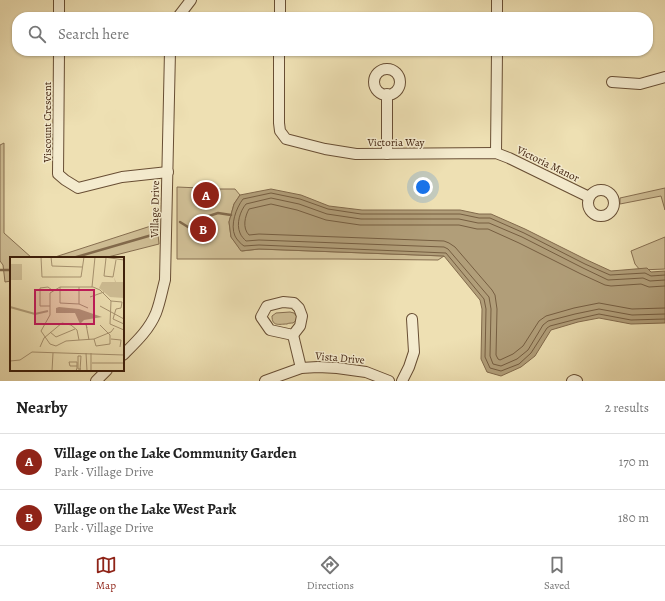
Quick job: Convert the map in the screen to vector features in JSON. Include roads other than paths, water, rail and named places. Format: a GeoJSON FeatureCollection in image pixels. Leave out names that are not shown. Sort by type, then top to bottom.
{"type":"FeatureCollection","features":[{"type":"Feature","properties":{"kind":"street"},"geometry":{"type":"LineString","coordinates":[[59,0],[59,12]]}},
{"type":"Feature","properties":{"kind":"street"},"geometry":{"type":"LineString","coordinates":[[182,12],[190,0]]}},
{"type":"Feature","properties":{"kind":"street"},"geometry":{"type":"LineString","coordinates":[[280,0],[280,12]]}},
{"type":"Feature","properties":{"kind":"street"},"geometry":{"type":"LineString","coordinates":[[497,0],[497,12]]}},
{"type":"Feature","properties":{"kind":"street","name":"Viscount Crescent"},"geometry":{"type":"LineString","coordinates":[[59,56],[58,174],[78,188],[122,176],[168,172]]}},
{"type":"Feature","properties":{"kind":"street","name":"Village Drive"},"geometry":{"type":"LineString","coordinates":[[124,354],[149,326],[156,312],[165,280],[170,56]]}},
{"type":"Feature","properties":{"kind":"street","name":"Victoria Way"},"geometry":{"type":"LineString","coordinates":[[279,56],[278,123],[280,131],[286,139],[325,149],[356,154],[496,153]]}},
{"type":"Feature","properties":{"kind":"street"},"geometry":{"type":"LineString","coordinates":[[496,56],[496,153]]}},
{"type":"Feature","properties":{"kind":"street"},"geometry":{"type":"LineString","coordinates":[[612,82],[640,84],[665,77]]}},
{"type":"Feature","properties":{"kind":"street"},"geometry":{"type":"LineString","coordinates":[[387,94],[387,154]]}},
{"type":"Feature","properties":{"kind":"street","name":"Victoria Manor"},"geometry":{"type":"LineString","coordinates":[[496,153],[589,197]]}},
{"type":"Feature","properties":{"kind":"street"},"geometry":{"type":"LineString","coordinates":[[402,381],[414,352],[412,320]]}},
{"type":"Feature","properties":{"kind":"street"},"geometry":{"type":"LineString","coordinates":[[293,335],[302,368]]}},
{"type":"Feature","properties":{"kind":"street","name":"Vista Drive"},"geometry":{"type":"LineString","coordinates":[[265,381],[302,368],[318,367],[366,372],[389,381]]}},
{"type":"Feature","properties":{"kind":"street"},"geometry":{"type":"LineString","coordinates":[[96,381],[105,371]]}},
{"type":"Feature","properties":{"kind":"street"},"geometry":{"type":"LineString","coordinates":[[572,381],[577,381]]}},
{"type":"Feature","properties":{"kind":"water"},"geometry":{"type":"Polygon","coordinates":[[[271,189],[301,195],[329,206],[362,210],[460,210],[479,214],[491,214],[611,271],[647,268],[651,272],[665,271],[665,323],[631,324],[599,318],[578,322],[551,330],[535,356],[521,367],[501,376],[487,372],[481,359],[482,309],[480,300],[444,256],[259,249],[241,251],[231,237],[229,222],[234,204],[240,195],[271,189]]]}},
{"type":"Feature","properties":{"kind":"waterway"},"geometry":{"type":"LineString","coordinates":[[180,222],[188,227],[206,217],[218,213],[231,215]]}},
{"type":"Feature","properties":{"kind":"waterway"},"geometry":{"type":"LineString","coordinates":[[76,257],[152,235]]}},
{"type":"Feature","properties":{"kind":"waterway"},"geometry":{"type":"LineString","coordinates":[[0,270],[10,270]]}},
{"type":"Feature","properties":{"kind":"place","name":"Village on the Lake Community Garden"},"geometry":{"type":"Point","coordinates":[206,195]}},
{"type":"Feature","properties":{"kind":"place","name":"Village on the Lake West Park"},"geometry":{"type":"Point","coordinates":[203,229]}}]}
